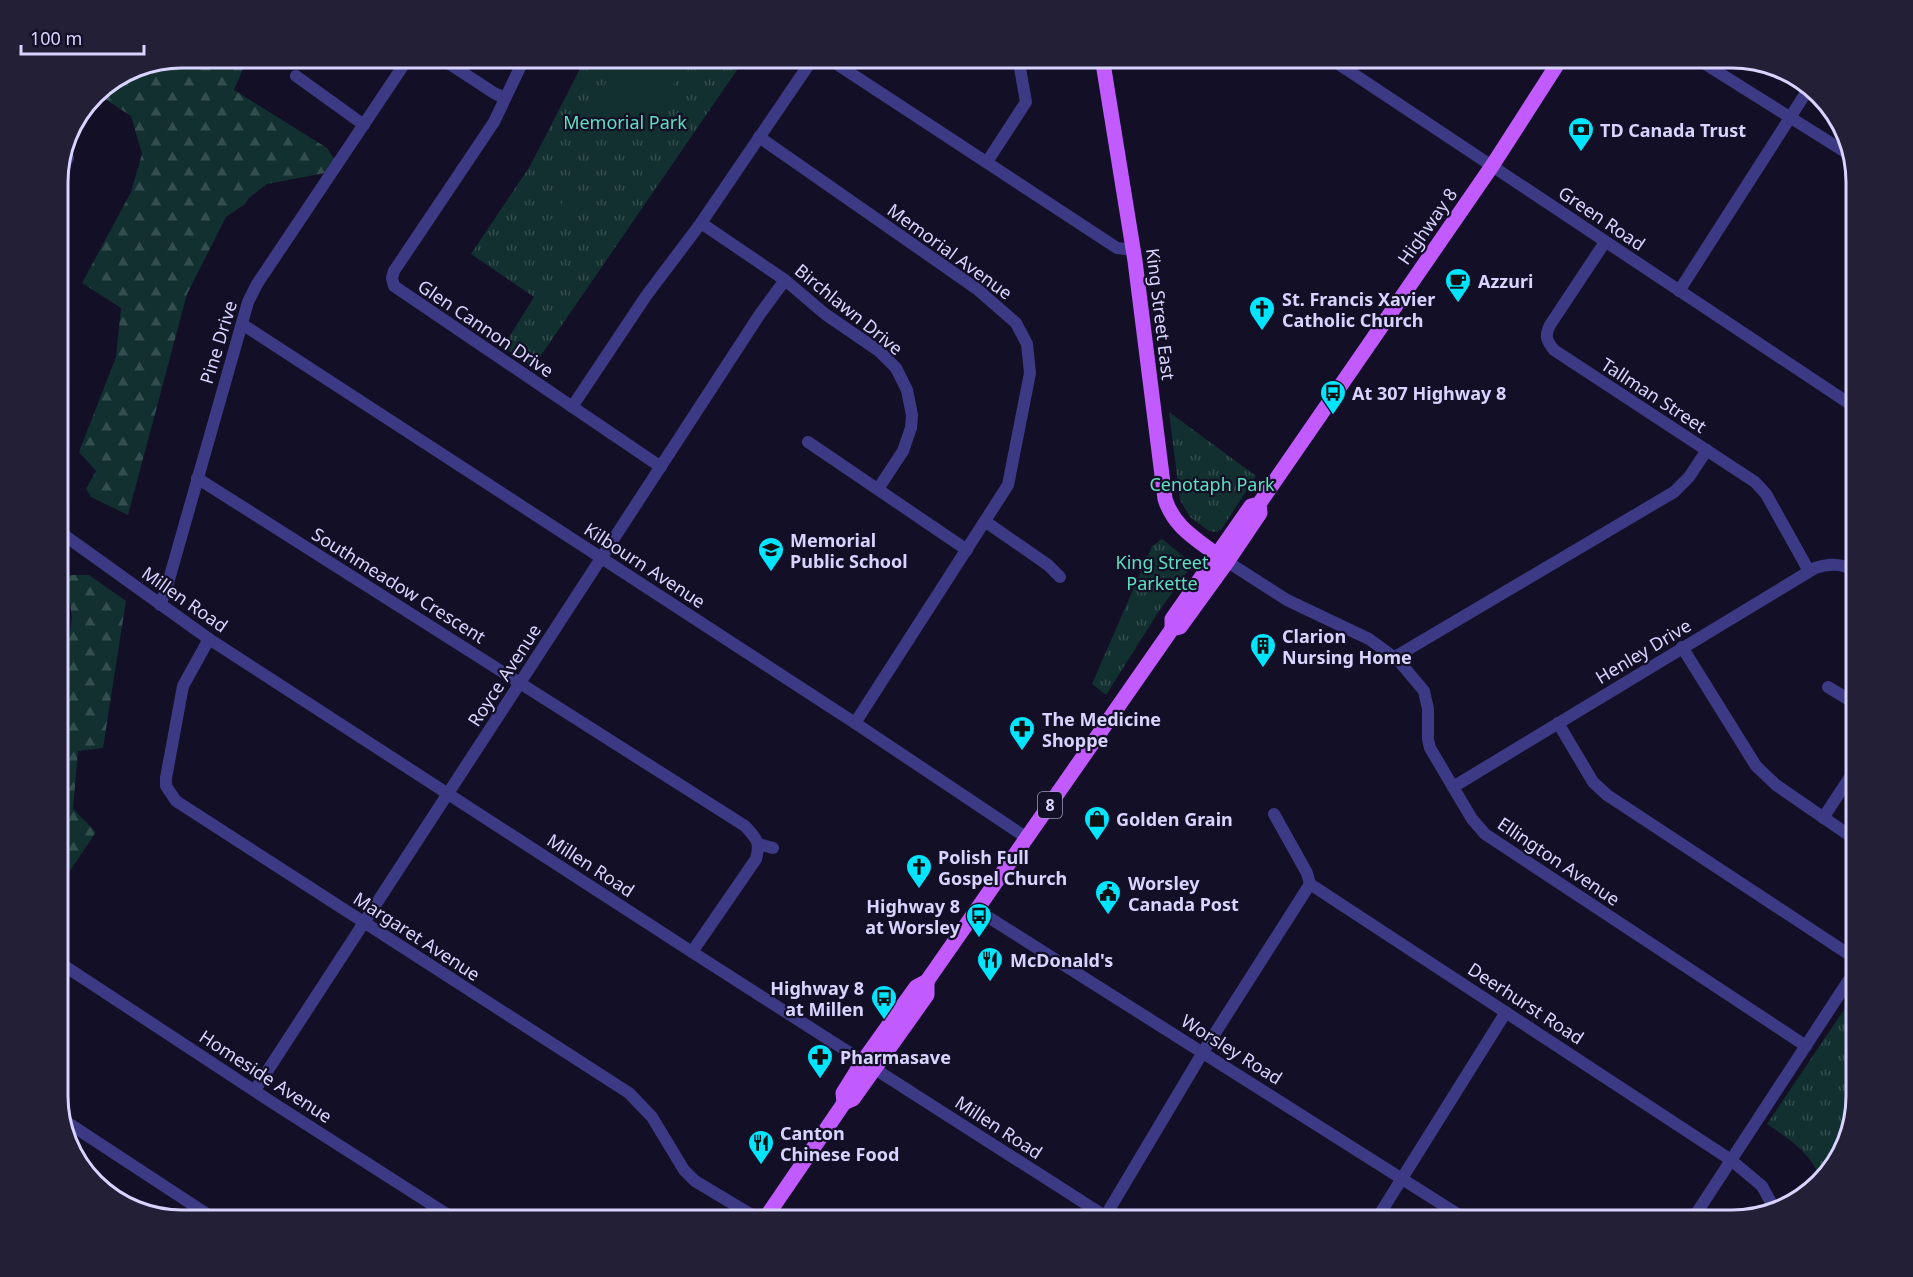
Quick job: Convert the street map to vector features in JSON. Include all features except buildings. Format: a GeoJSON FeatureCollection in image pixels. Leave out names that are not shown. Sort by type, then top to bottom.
{"type":"FeatureCollection","features":[{"type":"Feature","properties":{"kind":"main road","name":"King Street East"},"geometry":{"type":"LineString","coordinates":[[1104,68],[1133,250],[1165,499],[1170,514],[1179,526],[1222,559]]}},
{"type":"Feature","properties":{"kind":"main road","name":"Highway 8"},"geometry":{"type":"LineString","coordinates":[[769,1210],[844,1103],[843,1093],[869,1065],[916,987],[927,981],[1027,838],[1172,629],[1172,619],[1222,559],[1251,506],[1259,504],[1492,166],[1555,68]]}},
{"type":"Feature","properties":{"kind":"street","name":"Pine Drive"},"geometry":{"type":"LineString","coordinates":[[160,605],[245,310],[257,284],[401,68]]}},
{"type":"Feature","properties":{"kind":"street"},"geometry":{"type":"LineString","coordinates":[[456,68],[505,98]]}},
{"type":"Feature","properties":{"kind":"street","name":"Glen Cannon Drive"},"geometry":{"type":"LineString","coordinates":[[520,68],[494,122],[394,271],[392,278],[394,286],[661,467]]}},
{"type":"Feature","properties":{"kind":"street"},"geometry":{"type":"LineString","coordinates":[[572,407],[646,296],[701,223],[806,68]]}},
{"type":"Feature","properties":{"kind":"street"},"geometry":{"type":"LineString","coordinates":[[843,68],[1118,248],[1133,250]]}},
{"type":"Feature","properties":{"kind":"street"},"geometry":{"type":"LineString","coordinates":[[987,162],[1026,102],[1020,68]]}},
{"type":"Feature","properties":{"kind":"street","name":"Green Road"},"geometry":{"type":"LineString","coordinates":[[1345,68],[1846,401]]}},
{"type":"Feature","properties":{"kind":"street"},"geometry":{"type":"LineString","coordinates":[[1711,68],[1840,149]]}},
{"type":"Feature","properties":{"kind":"street"},"geometry":{"type":"LineString","coordinates":[[296,76],[364,125]]}},
{"type":"Feature","properties":{"kind":"street"},"geometry":{"type":"LineString","coordinates":[[1679,291],[1805,94]]}},
{"type":"Feature","properties":{"kind":"street","name":"Memorial Avenue"},"geometry":{"type":"LineString","coordinates":[[759,137],[977,289],[1016,323],[1027,344],[1030,373],[1008,485],[855,723]]}},
{"type":"Feature","properties":{"kind":"street","name":"Birchlawn Drive"},"geometry":{"type":"LineString","coordinates":[[701,223],[785,280],[825,314],[888,358],[908,390],[912,415],[903,451],[878,489]]}},
{"type":"Feature","properties":{"kind":"street","name":"Tallman Street"},"geometry":{"type":"LineString","coordinates":[[1605,242],[1550,325],[1546,332],[1546,340],[1554,350],[1755,482],[1766,494],[1809,571]]}},
{"type":"Feature","properties":{"kind":"street","name":"Royce Avenue"},"geometry":{"type":"LineString","coordinates":[[255,1090],[760,314],[785,280]]}},
{"type":"Feature","properties":{"kind":"street","name":"Kilbourn Avenue"},"geometry":{"type":"LineString","coordinates":[[242,324],[855,723],[1027,838]]}},
{"type":"Feature","properties":{"kind":"street"},"geometry":{"type":"LineString","coordinates":[[808,442],[968,549]]}},
{"type":"Feature","properties":{"kind":"street"},"geometry":{"type":"LineString","coordinates":[[1395,657],[1674,492],[1689,477],[1707,450]]}},
{"type":"Feature","properties":{"kind":"street","name":"Southmeadow Crescent"},"geometry":{"type":"LineString","coordinates":[[197,478],[733,818],[750,831],[758,844]]}},
{"type":"Feature","properties":{"kind":"street"},"geometry":{"type":"LineString","coordinates":[[986,522],[1048,565],[1060,577]]}},
{"type":"Feature","properties":{"kind":"street","name":"Millen Road"},"geometry":{"type":"LineString","coordinates":[[68,538],[209,639],[1092,1210]]}},
{"type":"Feature","properties":{"kind":"street","name":"Ellington Avenue"},"geometry":{"type":"LineString","coordinates":[[1222,559],[1287,600],[1356,631],[1395,657],[1424,691],[1428,709],[1430,748],[1472,819],[1485,834],[1806,1046]]}},
{"type":"Feature","properties":{"kind":"street","name":"Henley Drive"},"geometry":{"type":"LineString","coordinates":[[1453,787],[1809,571],[1827,564],[1846,567]]}},
{"type":"Feature","properties":{"kind":"street","name":"Margaret Avenue"},"geometry":{"type":"LineString","coordinates":[[209,639],[183,686],[166,778],[168,789],[176,801],[629,1094],[652,1117],[684,1170],[695,1181],[745,1210]]}},
{"type":"Feature","properties":{"kind":"street"},"geometry":{"type":"LineString","coordinates":[[1682,647],[1756,766],[1776,785],[1846,833]]}},
{"type":"Feature","properties":{"kind":"street"},"geometry":{"type":"LineString","coordinates":[[1828,687],[1846,698]]}},
{"type":"Feature","properties":{"kind":"street"},"geometry":{"type":"LineString","coordinates":[[1558,723],[1593,782],[1607,795],[1846,952]]}},
{"type":"Feature","properties":{"kind":"street"},"geometry":{"type":"LineString","coordinates":[[1823,818],[1846,783]]}},
{"type":"Feature","properties":{"kind":"street"},"geometry":{"type":"LineString","coordinates":[[1111,1210],[1203,1053],[1310,884],[1274,813]]}},
{"type":"Feature","properties":{"kind":"street"},"geometry":{"type":"LineString","coordinates":[[692,952],[756,859],[758,844],[773,848]]}},
{"type":"Feature","properties":{"kind":"street","name":"Deerhurst Road"},"geometry":{"type":"LineString","coordinates":[[1310,884],[1731,1160],[1762,1186],[1771,1202]]}},
{"type":"Feature","properties":{"kind":"street","name":"Worsley Road"},"geometry":{"type":"LineString","coordinates":[[976,910],[1452,1210]]}},
{"type":"Feature","properties":{"kind":"street","name":"Homeside Avenue"},"geometry":{"type":"LineString","coordinates":[[68,968],[441,1210]]}},
{"type":"Feature","properties":{"kind":"street"},"geometry":{"type":"LineString","coordinates":[[1698,1210],[1846,984]]}},
{"type":"Feature","properties":{"kind":"street"},"geometry":{"type":"LineString","coordinates":[[1382,1210],[1506,1012]]}},
{"type":"Feature","properties":{"kind":"street"},"geometry":{"type":"LineString","coordinates":[[72,1126],[201,1210]]}},
{"type":"Feature","properties":{"kind":"green space"},"geometry":{"type":"Polygon","coordinates":[[[174,68],[243,68],[234,90],[327,148],[335,160],[325,173],[267,184],[226,217],[187,294],[128,515],[91,497],[86,489],[96,471],[79,452],[116,357],[121,308],[82,283],[131,192],[142,154],[131,116],[104,98],[138,76],[152,71],[174,68]]]}},
{"type":"Feature","properties":{"kind":"green space","name":"Memorial Park"},"geometry":{"type":"Polygon","coordinates":[[[580,68],[738,68],[533,367],[503,347],[534,297],[471,254],[530,166],[580,68]]]}},
{"type":"Feature","properties":{"kind":"green space"},"geometry":{"type":"Polygon","coordinates":[[[611,68],[679,68],[654,143],[592,122],[611,68]]]}},
{"type":"Feature","properties":{"kind":"green space"},"geometry":{"type":"Polygon","coordinates":[[[567,196],[578,203],[560,231],[548,224],[567,196]]]}},
{"type":"Feature","properties":{"kind":"green space","name":"Cenotaph Park"},"geometry":{"type":"Polygon","coordinates":[[[1169,412],[1256,476],[1221,530],[1209,531],[1190,517],[1180,500],[1169,412]]]}},
{"type":"Feature","properties":{"kind":"green space","name":"King Street Parkette"},"geometry":{"type":"Polygon","coordinates":[[[1162,539],[1193,564],[1159,611],[1106,695],[1092,684],[1152,546],[1162,539]]]}},
{"type":"Feature","properties":{"kind":"green space"},"geometry":{"type":"Polygon","coordinates":[[[68,575],[89,575],[126,601],[103,748],[78,751],[73,809],[96,832],[68,874],[68,648],[72,617],[68,575]]]}},
{"type":"Feature","properties":{"kind":"green space"},"geometry":{"type":"Polygon","coordinates":[[[1846,1007],[1845,1110],[1834,1146],[1817,1171],[1805,1154],[1767,1124],[1846,1007]]]}},
{"type":"Feature","properties":{"kind":"place","name":"TD Canada Trust"},"geometry":{"type":"Point","coordinates":[1581,153]}},
{"type":"Feature","properties":{"kind":"place","name":"Azzuri"},"geometry":{"type":"Point","coordinates":[1458,304]}},
{"type":"Feature","properties":{"kind":"place","name":"St. Francis Xavier Catholic Church"},"geometry":{"type":"Point","coordinates":[1262,332]}},
{"type":"Feature","properties":{"kind":"place","name":"At 307 Highway 8"},"geometry":{"type":"Point","coordinates":[1333,416]}},
{"type":"Feature","properties":{"kind":"place","name":"Memorial Public School"},"geometry":{"type":"Point","coordinates":[771,573]}},
{"type":"Feature","properties":{"kind":"place","name":"Clarion Nursing Home"},"geometry":{"type":"Point","coordinates":[1263,669]}},
{"type":"Feature","properties":{"kind":"place","name":"The Medicine Shoppe"},"geometry":{"type":"Point","coordinates":[1022,752]}},
{"type":"Feature","properties":{"kind":"place","name":"Golden Grain"},"geometry":{"type":"Point","coordinates":[1097,842]}},
{"type":"Feature","properties":{"kind":"place","name":"Polish Full Gospel Church"},"geometry":{"type":"Point","coordinates":[919,890]}},
{"type":"Feature","properties":{"kind":"place","name":"Worsley Canada Post"},"geometry":{"type":"Point","coordinates":[1108,916]}},
{"type":"Feature","properties":{"kind":"place","name":"Highway 8 at Worsley"},"geometry":{"type":"Point","coordinates":[979,939]}},
{"type":"Feature","properties":{"kind":"place","name":"McDonald's"},"geometry":{"type":"Point","coordinates":[990,983]}},
{"type":"Feature","properties":{"kind":"place","name":"Highway 8 at Millen"},"geometry":{"type":"Point","coordinates":[884,1021]}},
{"type":"Feature","properties":{"kind":"place","name":"Pharmasave"},"geometry":{"type":"Point","coordinates":[820,1080]}},
{"type":"Feature","properties":{"kind":"place","name":"Canton Chinese Food"},"geometry":{"type":"Point","coordinates":[761,1166]}}]}
